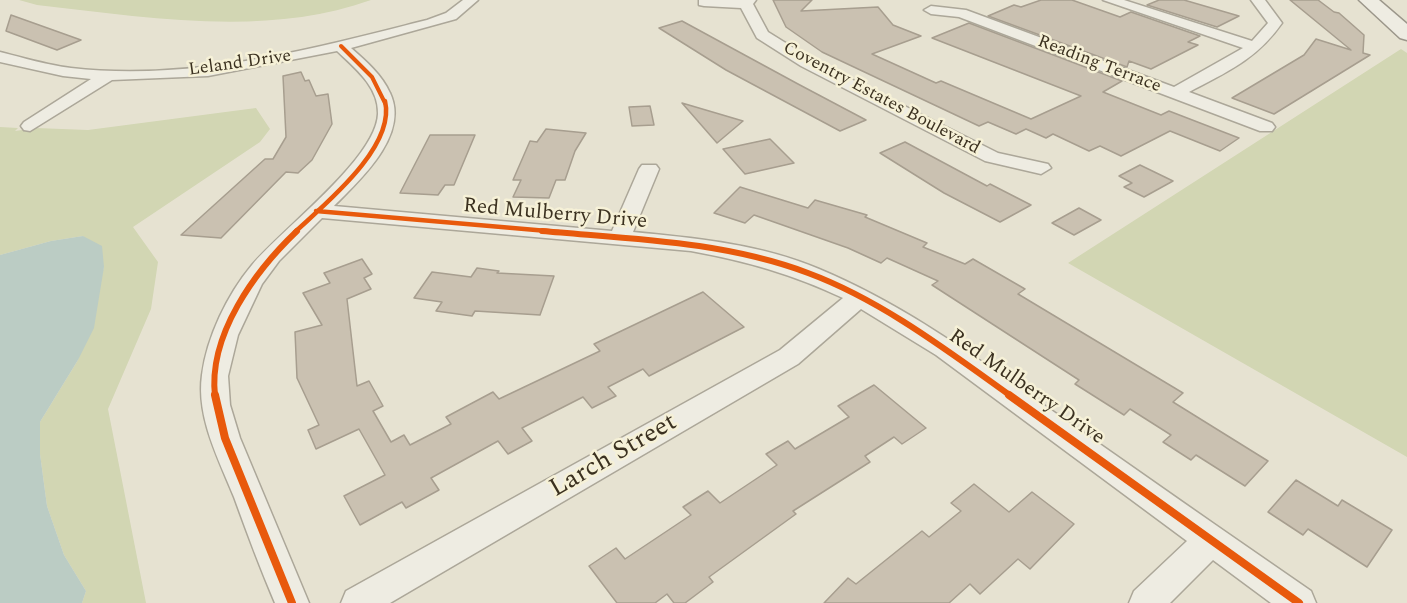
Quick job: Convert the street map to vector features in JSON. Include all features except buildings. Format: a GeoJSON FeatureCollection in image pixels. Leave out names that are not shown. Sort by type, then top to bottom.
{"type":"FeatureCollection","features":[{"type":"Feature","properties":{"kind":"main road"},"geometry":{"type":"LineString","coordinates":[[1368,0],[1407,34]]}},
{"type":"Feature","properties":{"kind":"main road"},"geometry":{"type":"LineString","coordinates":[[1394,0],[1407,12]]}},
{"type":"Feature","properties":{"kind":"street","name":"Leland Drive"},"geometry":{"type":"LineString","coordinates":[[0,57],[71,72],[109,75],[196,72],[341,46],[432,23],[451,16],[471,0]]}},
{"type":"Feature","properties":{"kind":"street"},"geometry":{"type":"LineString","coordinates":[[1110,0],[1256,47]]}},
{"type":"Feature","properties":{"kind":"street"},"geometry":{"type":"LineString","coordinates":[[1175,93],[1256,47],[1268,35],[1275,23],[1258,0]]}},
{"type":"Feature","properties":{"kind":"street"},"geometry":{"type":"LineString","coordinates":[[704,2],[748,2]]}},
{"type":"Feature","properties":{"kind":"street","name":"Coventry Estates Boulevard"},"geometry":{"type":"LineString","coordinates":[[748,2],[762,35],[807,63],[992,157],[1041,168]]}},
{"type":"Feature","properties":{"kind":"street","name":"Reading Terrace"},"geometry":{"type":"LineString","coordinates":[[931,10],[961,13],[1266,127]]}},
{"type":"Feature","properties":{"kind":"street"},"geometry":{"type":"LineString","coordinates":[[292,603],[221,428],[215,378],[226,327],[259,271],[378,143],[385,126],[387,114],[380,85],[341,46]]}},
{"type":"Feature","properties":{"kind":"street"},"geometry":{"type":"LineString","coordinates":[[30,126],[109,75]]}},
{"type":"Feature","properties":{"kind":"street"},"geometry":{"type":"LineString","coordinates":[[620,237],[649,169]]}},
{"type":"Feature","properties":{"kind":"street","name":"Red Mulberry Drive"},"geometry":{"type":"LineString","coordinates":[[316,211],[691,244],[754,256],[809,273],[860,297],[945,349],[1299,603]]}},
{"type":"Feature","properties":{"kind":"street","name":"Larch Street"},"geometry":{"type":"LineString","coordinates":[[358,603],[789,357],[860,297]]}},
{"type":"Feature","properties":{"kind":"street"},"geometry":{"type":"LineString","coordinates":[[1146,603],[1211,540]]}},
{"type":"Feature","properties":{"kind":"green space"},"geometry":{"type":"Polygon","coordinates":[[[19,0],[371,0],[331,12],[290,18],[205,21],[120,15],[37,5],[19,0]]]}},
{"type":"Feature","properties":{"kind":"green space"},"geometry":{"type":"Polygon","coordinates":[[[1401,49],[1407,53],[1407,457],[1068,263],[1401,49]]]}},
{"type":"Feature","properties":{"kind":"green space"},"geometry":{"type":"Polygon","coordinates":[[[256,108],[270,129],[260,142],[133,227],[158,262],[151,309],[108,409],[146,603],[82,603],[86,591],[64,555],[47,506],[40,454],[40,422],[78,360],[104,267],[83,236],[51,241],[0,255],[0,127],[18,128],[15,131],[36,128],[88,130],[256,108]]]}},
{"type":"Feature","properties":{"kind":"shaded area"},"geometry":{"type":"Polygon","coordinates":[[[83,236],[102,246],[104,267],[94,328],[78,360],[40,422],[40,454],[47,506],[64,555],[86,591],[82,603],[0,603],[0,255],[51,241],[83,236]]]}},
{"type":"Feature","properties":{"kind":"cycle path"},"geometry":{"type":"LineString","coordinates":[[292,603],[225,438],[216,405],[215,376],[221,348],[231,321],[258,272],[353,174],[382,133],[387,115],[383,94],[372,77],[341,46]]}},
{"type":"Feature","properties":{"kind":"cycle path"},"geometry":{"type":"LineString","coordinates":[[316,211],[691,244],[754,256],[809,273],[860,297],[945,349],[1299,603]]}}]}
